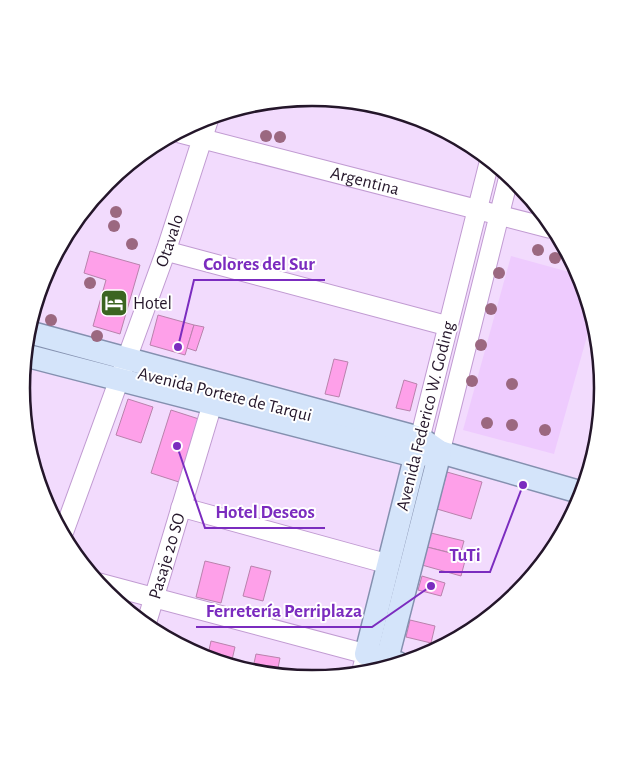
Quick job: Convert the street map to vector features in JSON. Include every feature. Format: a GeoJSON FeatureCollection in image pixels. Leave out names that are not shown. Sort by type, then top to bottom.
{"type":"FeatureCollection","features":[{"type":"Feature","properties":{"kind":"main road","name":"Avenida Portete de Tarqui"},"geometry":{"type":"LineString","coordinates":[[35,335],[212,405],[440,452],[575,491]]}},
{"type":"Feature","properties":{"kind":"main road","name":"Avenida Portete de Tarqui"},"geometry":{"type":"LineString","coordinates":[[32,357],[122,371],[417,447]]}},
{"type":"Feature","properties":{"kind":"main road","name":"Avenida Federico W. Goding"},"geometry":{"type":"LineString","coordinates":[[380,662],[388,564],[417,447]]}},
{"type":"Feature","properties":{"kind":"main road","name":"Avenida Federico W. Goding"},"geometry":{"type":"LineString","coordinates":[[380,662],[440,452]]}},
{"type":"Feature","properties":{"kind":"street","name":"Otavalo"},"geometry":{"type":"LineString","coordinates":[[66,526],[166,251],[206,127]]}},
{"type":"Feature","properties":{"kind":"street","name":"Argentina"},"geometry":{"type":"LineString","coordinates":[[188,135],[543,227]]}},
{"type":"Feature","properties":{"kind":"street","name":"Avenida Federico W. Goding"},"geometry":{"type":"LineString","coordinates":[[417,447],[488,167]]}},
{"type":"Feature","properties":{"kind":"street","name":"Avenida Federico W. Goding"},"geometry":{"type":"LineString","coordinates":[[440,452],[507,184]]}},
{"type":"Feature","properties":{"kind":"street"},"geometry":{"type":"LineString","coordinates":[[166,251],[448,326]]}},
{"type":"Feature","properties":{"kind":"street","name":"Avenida Portete de Tarqui"},"geometry":{"type":"LineString","coordinates":[[33,344],[122,371]]}},
{"type":"Feature","properties":{"kind":"street","name":"Avenida Portete de Tarqui"},"geometry":{"type":"LineString","coordinates":[[32,352],[122,371]]}},
{"type":"Feature","properties":{"kind":"street","name":"Pasaje 20 SO"},"geometry":{"type":"LineString","coordinates":[[148,618],[212,405]]}},
{"type":"Feature","properties":{"kind":"street"},"geometry":{"type":"LineString","coordinates":[[181,507],[388,564]]}},
{"type":"Feature","properties":{"kind":"street"},"geometry":{"type":"LineString","coordinates":[[111,586],[380,662]]}},
{"type":"Feature","properties":{"kind":"shaded area"},"geometry":{"type":"Polygon","coordinates":[[[511,256],[570,272],[580,298],[589,329],[554,454],[463,430],[511,256]]]}},
{"type":"Feature","properties":{"kind":"building","name":"Hotel"},"geometry":{"type":"Polygon","coordinates":[[[90,251],[140,265],[120,334],[93,326],[106,280],[84,273],[90,251]]]}},
{"type":"Feature","properties":{"kind":"building"},"geometry":{"type":"Polygon","coordinates":[[[158,315],[194,325],[185,355],[150,345],[158,315]]]}},
{"type":"Feature","properties":{"kind":"building"},"geometry":{"type":"Polygon","coordinates":[[[194,325],[204,327],[196,351],[187,348],[194,325]]]}},
{"type":"Feature","properties":{"kind":"building"},"geometry":{"type":"Polygon","coordinates":[[[334,359],[348,362],[339,397],[325,394],[334,359]]]}},
{"type":"Feature","properties":{"kind":"building"},"geometry":{"type":"Polygon","coordinates":[[[404,380],[417,384],[410,411],[396,408],[404,380]]]}},
{"type":"Feature","properties":{"kind":"building"},"geometry":{"type":"Polygon","coordinates":[[[128,399],[153,407],[141,443],[116,435],[128,399]]]}},
{"type":"Feature","properties":{"kind":"building"},"geometry":{"type":"Polygon","coordinates":[[[171,410],[202,420],[182,483],[151,473],[171,410]]]}},
{"type":"Feature","properties":{"kind":"building"},"geometry":{"type":"Polygon","coordinates":[[[447,472],[482,482],[471,519],[437,509],[447,472]]]}},
{"type":"Feature","properties":{"kind":"building"},"geometry":{"type":"Polygon","coordinates":[[[431,533],[464,541],[460,555],[427,547],[431,533]]]}},
{"type":"Feature","properties":{"kind":"building"},"geometry":{"type":"Polygon","coordinates":[[[427,547],[466,557],[461,576],[422,565],[427,547]]]}},
{"type":"Feature","properties":{"kind":"building"},"geometry":{"type":"Polygon","coordinates":[[[205,561],[230,567],[221,603],[196,597],[205,561]]]}},
{"type":"Feature","properties":{"kind":"building"},"geometry":{"type":"Polygon","coordinates":[[[251,566],[271,571],[263,601],[243,596],[251,566]]]}},
{"type":"Feature","properties":{"kind":"building"},"geometry":{"type":"Polygon","coordinates":[[[422,576],[445,583],[441,596],[418,590],[422,576]]]}},
{"type":"Feature","properties":{"kind":"building"},"geometry":{"type":"Polygon","coordinates":[[[410,620],[435,626],[431,643],[406,637],[410,620]]]}},
{"type":"Feature","properties":{"kind":"building"},"geometry":{"type":"Polygon","coordinates":[[[211,641],[235,647],[232,659],[209,651],[211,641]]]}},
{"type":"Feature","properties":{"kind":"building"},"geometry":{"type":"Polygon","coordinates":[[[256,654],[280,658],[278,669],[254,665],[256,654]]]}},
{"type":"Feature","properties":{"kind":"place","name":"Hotel"},"geometry":{"type":"Point","coordinates":[114,303]}},
{"type":"Feature","properties":{"kind":"place","name":"Colores del Sur"},"geometry":{"type":"Point","coordinates":[178,347]}},
{"type":"Feature","properties":{"kind":"place","name":"Hotel Deseos"},"geometry":{"type":"Point","coordinates":[177,446]}},
{"type":"Feature","properties":{"kind":"place","name":"TuTi"},"geometry":{"type":"Point","coordinates":[523,485]}},
{"type":"Feature","properties":{"kind":"place","name":"Ferretería Perriplaza"},"geometry":{"type":"Point","coordinates":[431,586]}}]}
